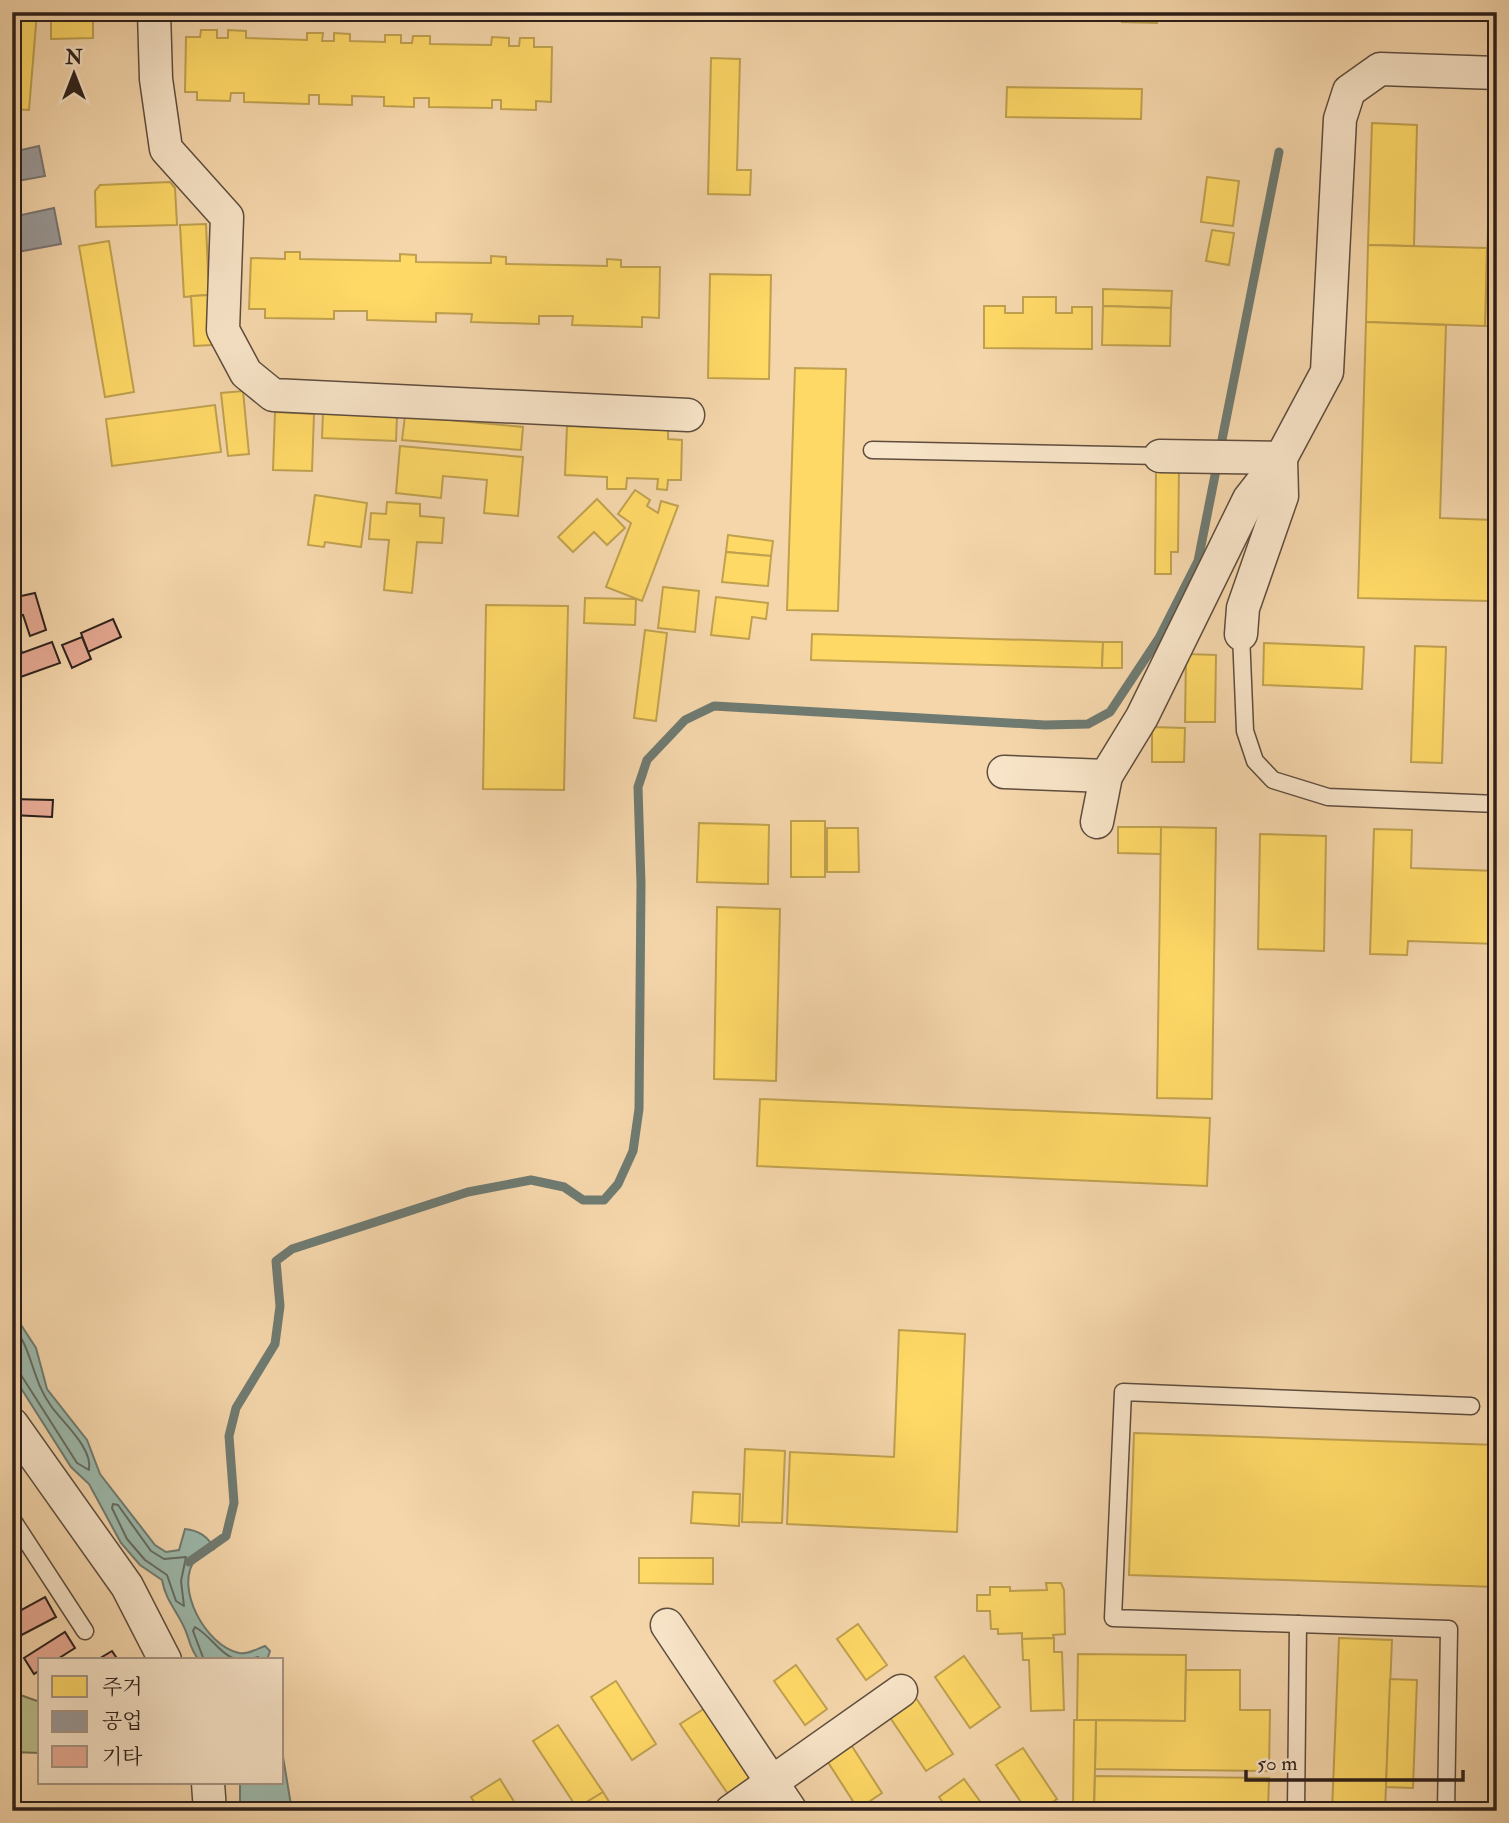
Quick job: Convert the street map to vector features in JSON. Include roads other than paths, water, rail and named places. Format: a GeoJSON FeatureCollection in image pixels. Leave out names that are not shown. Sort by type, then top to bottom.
{"type":"FeatureCollection","features":[{"type":"Feature","properties":{"kind":"street"},"geometry":{"type":"LineString","coordinates":[[154,12],[156,79],[166,149],[227,217],[223,330],[246,373],[273,395],[688,415]]}},
{"type":"Feature","properties":{"kind":"street"},"geometry":{"type":"LineString","coordinates":[[1097,822],[1106,776],[1142,717],[1249,499],[1281,458],[1327,372],[1340,119],[1349,91],[1380,69],[1497,73]]}},
{"type":"Feature","properties":{"kind":"street"},"geometry":{"type":"LineString","coordinates":[[1160,456],[1281,458]]}},
{"type":"Feature","properties":{"kind":"street"},"geometry":{"type":"LineString","coordinates":[[1241,634],[1243,608],[1282,496],[1281,458]]}},
{"type":"Feature","properties":{"kind":"street"},"geometry":{"type":"LineString","coordinates":[[1004,772],[1106,776]]}},
{"type":"Feature","properties":{"kind":"street"},"geometry":{"type":"LineString","coordinates":[[12,1424],[127,1586],[164,1658]]}},
{"type":"Feature","properties":{"kind":"street"},"geometry":{"type":"LineString","coordinates":[[667,1625],[791,1811]]}},
{"type":"Feature","properties":{"kind":"street"},"geometry":{"type":"LineString","coordinates":[[731,1811],[901,1690]]}},
{"type":"Feature","properties":{"kind":"street"},"geometry":{"type":"LineString","coordinates":[[208,1784],[210,1811]]}},
{"type":"Feature","properties":{"kind":"lane"},"geometry":{"type":"LineString","coordinates":[[872,450],[1160,456]]}},
{"type":"Feature","properties":{"kind":"lane"},"geometry":{"type":"LineString","coordinates":[[1241,634],[1245,731],[1255,761],[1273,780],[1328,797],[1497,804]]}},
{"type":"Feature","properties":{"kind":"lane"},"geometry":{"type":"LineString","coordinates":[[1446,1811],[1449,1629],[1113,1618],[1124,1392],[1471,1406]]}},
{"type":"Feature","properties":{"kind":"lane"},"geometry":{"type":"LineString","coordinates":[[12,1519],[85,1631]]}},
{"type":"Feature","properties":{"kind":"lane"},"geometry":{"type":"LineString","coordinates":[[1296,1811],[1298,1624]]}},
{"type":"Feature","properties":{"kind":"water"},"geometry":{"type":"Polygon","coordinates":[[[12,1311],[36,1348],[47,1389],[87,1440],[100,1474],[155,1545],[166,1552],[179,1550],[185,1529],[202,1535],[212,1545],[214,1549],[195,1560],[188,1585],[191,1600],[205,1628],[227,1648],[239,1653],[265,1646],[270,1651],[268,1658],[198,1658],[162,1580],[140,1565],[121,1543],[89,1484],[71,1467],[12,1374],[12,1311]]]}},
{"type":"Feature","properties":{"kind":"water"},"geometry":{"type":"Polygon","coordinates":[[[284,1763],[292,1811],[240,1811],[240,1784],[284,1784],[284,1763]]]}},
{"type":"Feature","properties":{"kind":"waterway"},"geometry":{"type":"LineString","coordinates":[[189,1562],[226,1536],[234,1503],[229,1436],[236,1408],[275,1344],[280,1306],[276,1261],[292,1249],[468,1192],[531,1180],[564,1187],[583,1200],[604,1200],[618,1184],[633,1151],[639,1109],[641,884],[638,787],[647,760],[685,720],[714,706],[1045,725],[1088,724],[1110,712],[1159,638],[1198,561],[1279,152]]}}]}
